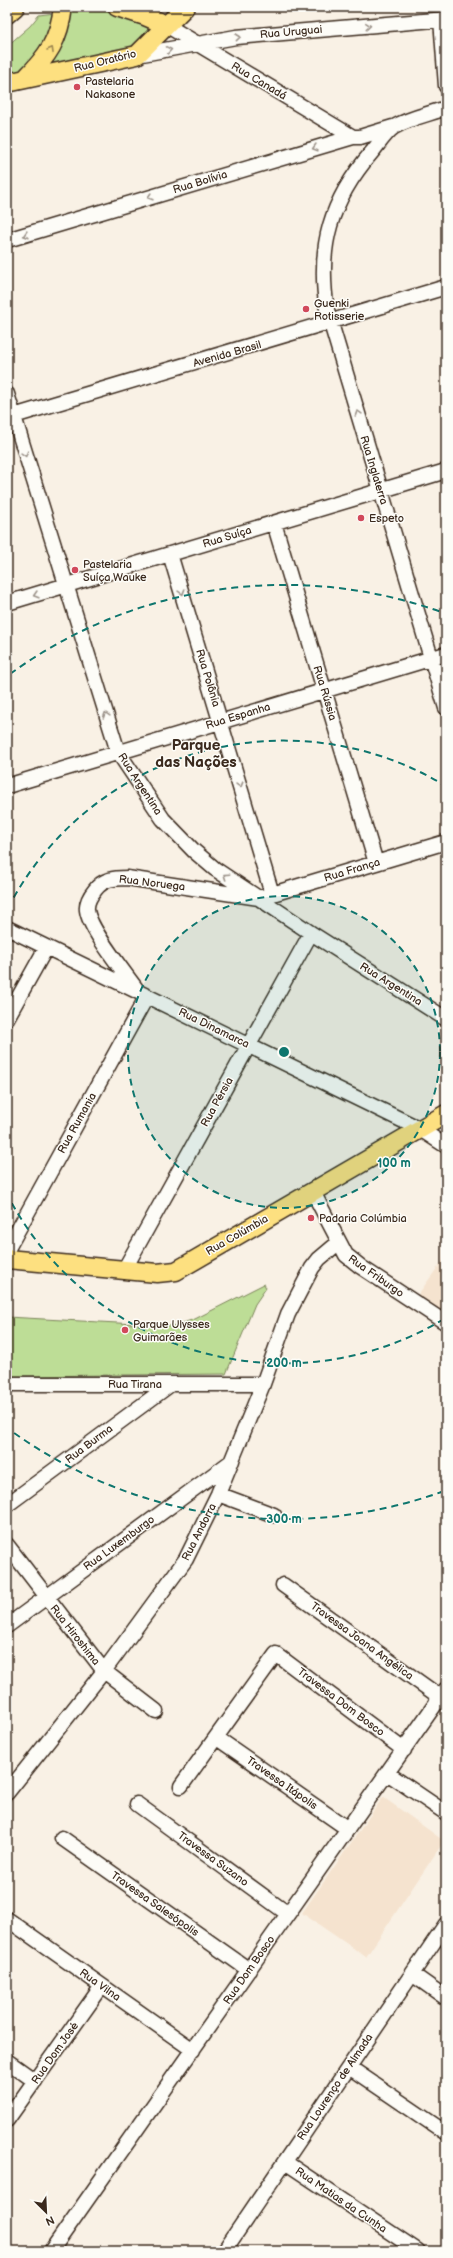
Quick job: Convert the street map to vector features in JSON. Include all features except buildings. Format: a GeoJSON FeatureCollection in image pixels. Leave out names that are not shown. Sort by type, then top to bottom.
{"type":"FeatureCollection","features":[{"type":"Feature","properties":{"kind":"main road"},"geometry":{"type":"LineString","coordinates":[[7,14],[14,7],[19,7]]}},
{"type":"Feature","properties":{"kind":"main road"},"geometry":{"type":"LineString","coordinates":[[25,79],[51,50],[58,34],[63,7]]}},
{"type":"Feature","properties":{"kind":"main road"},"geometry":{"type":"LineString","coordinates":[[111,7],[118,7],[145,16],[160,32]]}},
{"type":"Feature","properties":{"kind":"main road","name":"Rua Oratório"},"geometry":{"type":"LineString","coordinates":[[7,83],[137,55],[185,7]]}},
{"type":"Feature","properties":{"kind":"main road","name":"Rua Colúmbia"},"geometry":{"type":"LineString","coordinates":[[7,1259],[163,1273],[176,1271],[446,1114]]}},
{"type":"Feature","properties":{"kind":"street","name":"Rua Uruguai"},"geometry":{"type":"LineString","coordinates":[[137,55],[200,45],[236,37],[443,19]]}},
{"type":"Feature","properties":{"kind":"street"},"geometry":{"type":"LineString","coordinates":[[443,19],[446,86]]}},
{"type":"Feature","properties":{"kind":"street","name":"Rua Canadá"},"geometry":{"type":"LineString","coordinates":[[160,32],[200,45],[353,137]]}},
{"type":"Feature","properties":{"kind":"street","name":"Rua Bolívia"},"geometry":{"type":"LineString","coordinates":[[7,240],[353,137],[360,137],[446,108]]}},
{"type":"Feature","properties":{"kind":"street","name":"Rua Inglaterra"},"geometry":{"type":"LineString","coordinates":[[393,127],[347,185],[329,227],[322,271],[324,293],[330,323],[446,708]]}},
{"type":"Feature","properties":{"kind":"street","name":"Avenida Brasil"},"geometry":{"type":"LineString","coordinates":[[10,417],[330,323],[446,287]]}},
{"type":"Feature","properties":{"kind":"street","name":"Rua Argentina"},"geometry":{"type":"LineString","coordinates":[[7,394],[10,417],[66,586],[118,752],[170,827],[215,869],[265,896],[311,933],[446,1020]]}},
{"type":"Feature","properties":{"kind":"street","name":"Rua Suíça"},"geometry":{"type":"LineString","coordinates":[[7,603],[446,471]]}},
{"type":"Feature","properties":{"kind":"street","name":"Rua Rússia"},"geometry":{"type":"LineString","coordinates":[[274,523],[376,863]]}},
{"type":"Feature","properties":{"kind":"street","name":"Rua Polônia"},"geometry":{"type":"LineString","coordinates":[[170,554],[221,721],[265,896]]}},
{"type":"Feature","properties":{"kind":"street","name":"Rua Espanha"},"geometry":{"type":"LineString","coordinates":[[7,786],[446,654]]}},
{"type":"Feature","properties":{"kind":"street","name":"Rua França"},"geometry":{"type":"LineString","coordinates":[[265,896],[446,842]]}},
{"type":"Feature","properties":{"kind":"street","name":"Rua Noruega"},"geometry":{"type":"LineString","coordinates":[[142,993],[96,930],[88,914],[87,909],[90,896],[103,882],[110,879],[127,878],[265,896]]}},
{"type":"Feature","properties":{"kind":"street","name":"Rua Dinamarca"},"geometry":{"type":"LineString","coordinates":[[7,928],[249,1044],[420,1129],[446,1146]]}},
{"type":"Feature","properties":{"kind":"street","name":"Rua Pérsia"},"geometry":{"type":"LineString","coordinates":[[124,1270],[311,933]]}},
{"type":"Feature","properties":{"kind":"street"},"geometry":{"type":"LineString","coordinates":[[7,1018],[46,948]]}},
{"type":"Feature","properties":{"kind":"street","name":"Rua Rumania"},"geometry":{"type":"LineString","coordinates":[[7,1250],[142,993]]}},
{"type":"Feature","properties":{"kind":"street","name":"Rua Friburgo"},"geometry":{"type":"LineString","coordinates":[[313,1192],[338,1243],[346,1254],[357,1264],[446,1322]]}},
{"type":"Feature","properties":{"kind":"street","name":"Rua Andorra"},"geometry":{"type":"LineString","coordinates":[[7,1793],[104,1672],[186,1559],[218,1494],[244,1427],[263,1384],[288,1314],[307,1277],[319,1259],[338,1243]]}},
{"type":"Feature","properties":{"kind":"street","name":"Rua Tirana"},"geometry":{"type":"LineString","coordinates":[[7,1384],[263,1384]]}},
{"type":"Feature","properties":{"kind":"street","name":"Rua Burma"},"geometry":{"type":"LineString","coordinates":[[7,1505],[171,1384]]}},
{"type":"Feature","properties":{"kind":"street","name":"Rua Luxemburgo"},"geometry":{"type":"LineString","coordinates":[[7,1626],[232,1460]]}},
{"type":"Feature","properties":{"kind":"street"},"geometry":{"type":"LineString","coordinates":[[218,1494],[274,1515]]}},
{"type":"Feature","properties":{"kind":"street","name":"Rua Hiroshima"},"geometry":{"type":"LineString","coordinates":[[7,1545],[45,1597],[104,1672],[156,1711]]}},
{"type":"Feature","properties":{"kind":"street","name":"Travessa Joana Angélica"},"geometry":{"type":"LineString","coordinates":[[283,1585],[443,1693]]}},
{"type":"Feature","properties":{"kind":"street","name":"Travessa Dom Bosco"},"geometry":{"type":"LineString","coordinates":[[217,1738],[273,1655],[279,1654],[404,1750]]}},
{"type":"Feature","properties":{"kind":"street","name":"Rua Dom Bosco"},"geometry":{"type":"LineString","coordinates":[[51,2251],[443,1693]]}},
{"type":"Feature","properties":{"kind":"street"},"geometry":{"type":"LineString","coordinates":[[181,1786],[217,1738]]}},
{"type":"Feature","properties":{"kind":"street","name":"Travessa Itápolis"},"geometry":{"type":"LineString","coordinates":[[217,1738],[348,1829]]}},
{"type":"Feature","properties":{"kind":"street"},"geometry":{"type":"LineString","coordinates":[[387,1773],[446,1813]]}},
{"type":"Feature","properties":{"kind":"street","name":"Travessa Suzano"},"geometry":{"type":"LineString","coordinates":[[137,1804],[288,1914]]}},
{"type":"Feature","properties":{"kind":"street","name":"Travessa Salesópolis"},"geometry":{"type":"LineString","coordinates":[[62,1838],[249,1970]]}},
{"type":"Feature","properties":{"kind":"street","name":"Rua Vilna"},"geometry":{"type":"LineString","coordinates":[[7,1919],[193,2050]]}},
{"type":"Feature","properties":{"kind":"street","name":"Rua Lourenço de Almada"},"geometry":{"type":"LineString","coordinates":[[224,2251],[446,1924]]}},
{"type":"Feature","properties":{"kind":"street"},"geometry":{"type":"LineString","coordinates":[[412,1974],[446,1998]]}},
{"type":"Feature","properties":{"kind":"street","name":"Rua Dom José"},"geometry":{"type":"LineString","coordinates":[[7,2120],[102,1986]]}},
{"type":"Feature","properties":{"kind":"street"},"geometry":{"type":"LineString","coordinates":[[7,2060],[35,2081]]}},
{"type":"Feature","properties":{"kind":"street"},"geometry":{"type":"LineString","coordinates":[[349,2067],[446,2133]]}},
{"type":"Feature","properties":{"kind":"street","name":"Rua Matias da Cunha"},"geometry":{"type":"LineString","coordinates":[[284,2162],[418,2251]]}},
{"type":"Feature","properties":{"kind":"shaded area"},"geometry":{"type":"Polygon","coordinates":[[[446,1256],[446,1316],[417,1296],[446,1256]]]}},
{"type":"Feature","properties":{"kind":"shaded area"},"geometry":{"type":"Polygon","coordinates":[[[383,1797],[444,1841],[366,1957],[302,1913],[383,1797]]]}},
{"type":"Feature","properties":{"kind":"green space"},"geometry":{"type":"Polygon","coordinates":[[[68,11],[114,11],[146,23],[149,34],[134,48],[50,65],[68,11]]]}},
{"type":"Feature","properties":{"kind":"green space"},"geometry":{"type":"Polygon","coordinates":[[[55,13],[52,41],[19,72],[7,76],[7,46],[30,26],[39,15],[55,13]]]}},
{"type":"Feature","properties":{"kind":"green space","name":"Parque Ulysses Guimarães"},"geometry":{"type":"Polygon","coordinates":[[[264,1284],[266,1288],[255,1304],[226,1374],[7,1376],[7,1317],[173,1326],[195,1319],[264,1284]]]}},
{"type":"Feature","properties":{"kind":"place","name":"Pastelaria Nakasone"},"geometry":{"type":"Point","coordinates":[77,87]}},
{"type":"Feature","properties":{"kind":"place","name":"Guenki Rotisserie"},"geometry":{"type":"Point","coordinates":[306,309]}},
{"type":"Feature","properties":{"kind":"place","name":"Espeto"},"geometry":{"type":"Point","coordinates":[361,518]}},
{"type":"Feature","properties":{"kind":"place","name":"Pastelaria Suíça Wauke"},"geometry":{"type":"Point","coordinates":[75,570]}},
{"type":"Feature","properties":{"kind":"place","name":"Padaria Colúmbia"},"geometry":{"type":"Point","coordinates":[311,1218]}},
{"type":"Feature","properties":{"kind":"place","name":"Parque Ulysses Guimarães"},"geometry":{"type":"Point","coordinates":[125,1330]}},
{"type":"Feature","properties":{"kind":"district","name":"Parque das Nações"},"geometry":{"type":"Point","coordinates":[196,754]}}]}
